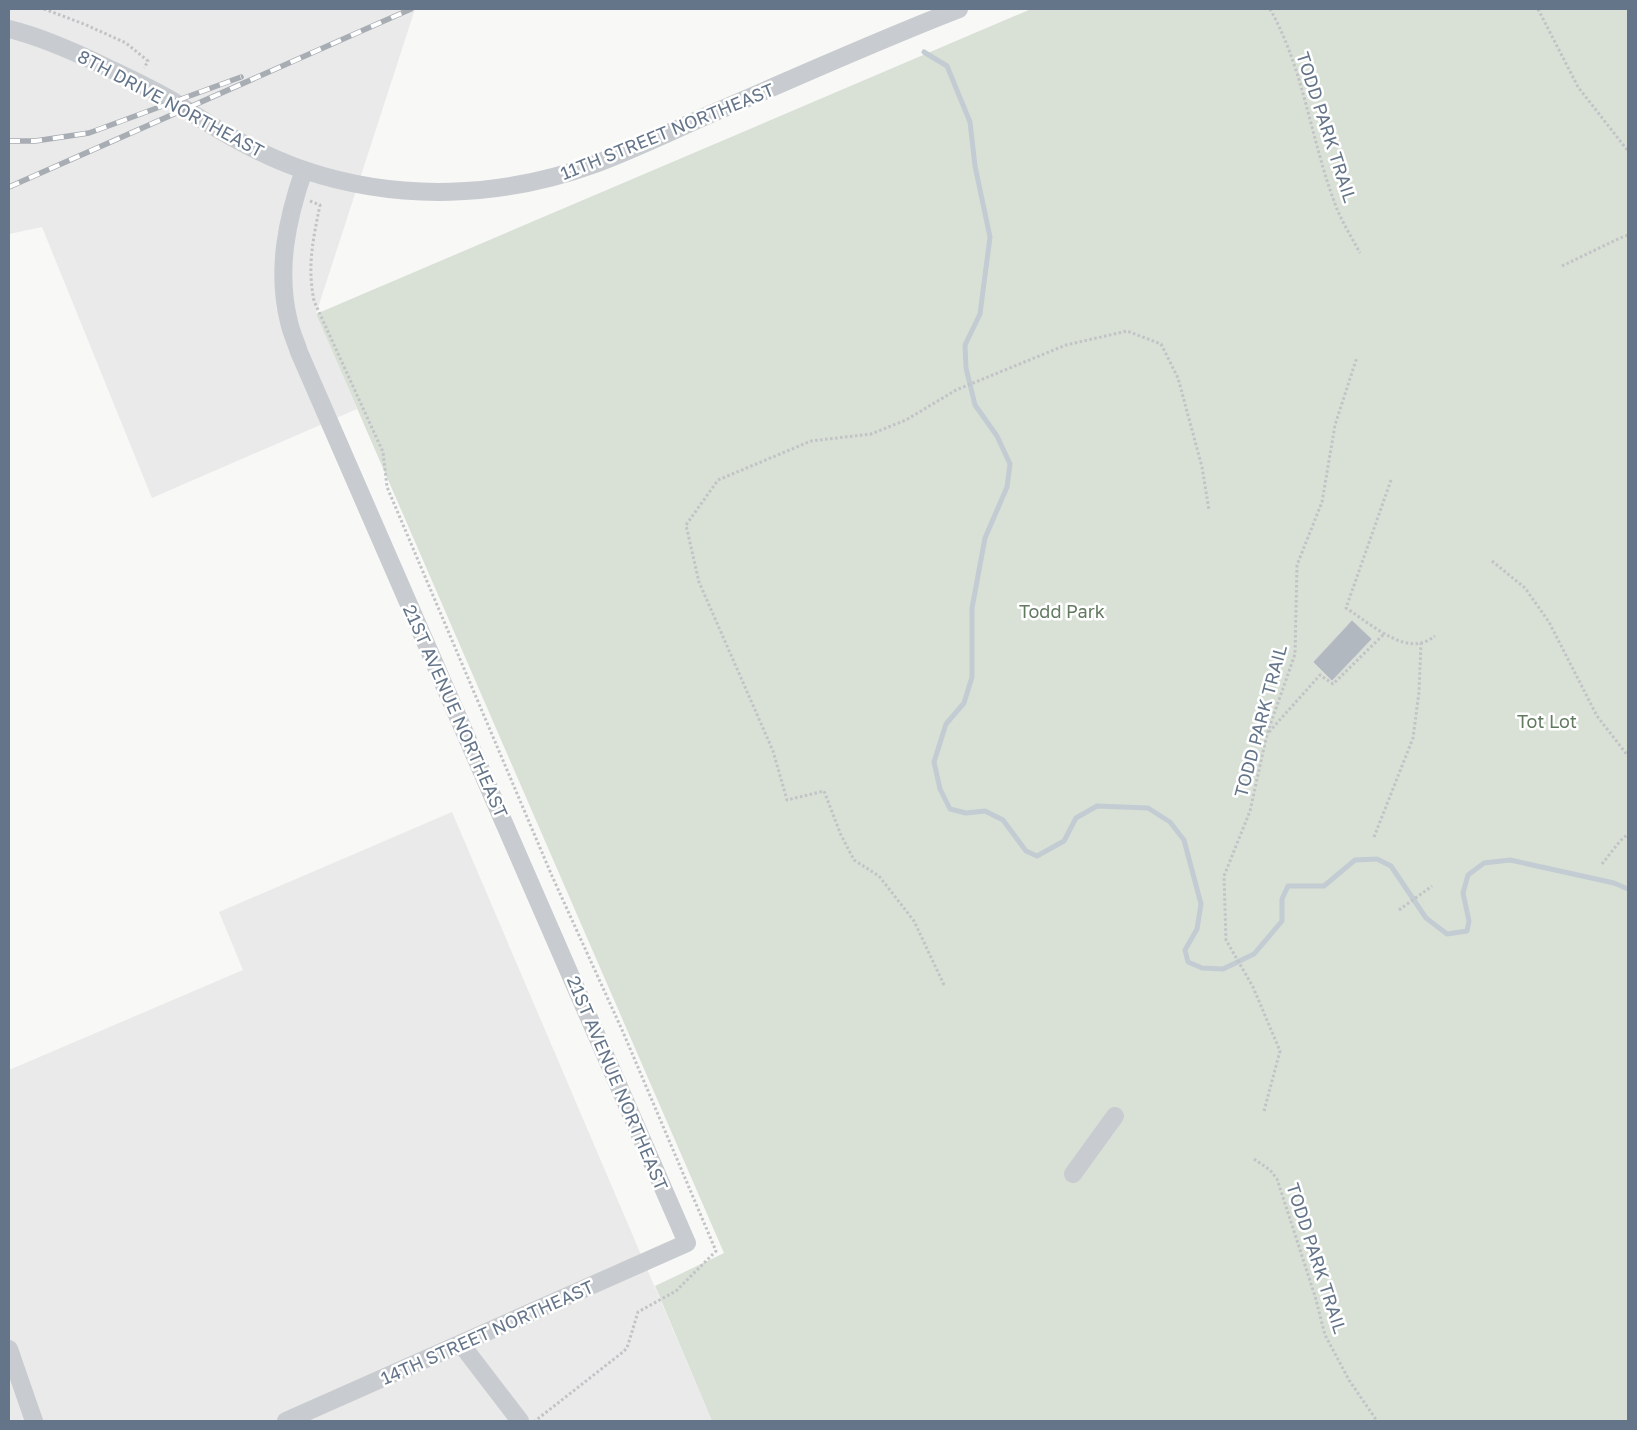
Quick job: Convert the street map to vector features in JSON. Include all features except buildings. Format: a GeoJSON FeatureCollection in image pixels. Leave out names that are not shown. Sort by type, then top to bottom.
{"type":"FeatureCollection","features":[{"type":"Feature","properties":{"kind":"street","name":"11TH STREET NORTHEAST"},"geometry":{"type":"LineString","coordinates":[[304,170],[369,186],[406,192],[447,193],[524,185],[596,164],[959,9]]}},
{"type":"Feature","properties":{"kind":"street","name":"8TH DRIVE NORTHEAST"},"geometry":{"type":"LineString","coordinates":[[9,29],[58,44],[137,82],[261,153],[304,170]]}},
{"type":"Feature","properties":{"kind":"street","name":"21ST AVENUE NORTHEAST"},"geometry":{"type":"LineString","coordinates":[[304,170],[286,230],[282,268],[289,323],[299,352],[687,1243]]}},
{"type":"Feature","properties":{"kind":"street"},"geometry":{"type":"LineString","coordinates":[[1072,1174],[1115,1116]]}},
{"type":"Feature","properties":{"kind":"street","name":"14TH STREET NORTHEAST"},"geometry":{"type":"LineString","coordinates":[[286,1421],[687,1243]]}},
{"type":"Feature","properties":{"kind":"street"},"geometry":{"type":"LineString","coordinates":[[461,1344],[520,1421]]}},
{"type":"Feature","properties":{"kind":"street"},"geometry":{"type":"LineString","coordinates":[[9,1349],[34,1421]]}},
{"type":"Feature","properties":{"kind":"path"},"geometry":{"type":"LineString","coordinates":[[44,9],[84,24],[126,44],[148,61],[137,82]]}},
{"type":"Feature","properties":{"kind":"path","name":"TODD PARK TRAIL"},"geometry":{"type":"LineString","coordinates":[[1270,9],[1300,84],[1334,202],[1360,253]]}},
{"type":"Feature","properties":{"kind":"path"},"geometry":{"type":"LineString","coordinates":[[1538,9],[1578,87],[1628,151]]}},
{"type":"Feature","properties":{"kind":"path"},"geometry":{"type":"LineString","coordinates":[[295,196],[320,205],[311,247],[311,282],[314,301],[383,452],[387,487],[552,876],[620,1024],[716,1251],[676,1291],[638,1312],[627,1348],[535,1421]]}},
{"type":"Feature","properties":{"kind":"path"},"geometry":{"type":"LineString","coordinates":[[1562,266],[1628,236]]}},
{"type":"Feature","properties":{"kind":"path"},"geometry":{"type":"LineString","coordinates":[[944,985],[914,921],[878,876],[854,860],[841,835],[824,791],[786,800],[773,751],[699,582],[686,525],[718,480],[811,441],[871,434],[906,420],[956,390],[1066,345],[1127,331],[1161,344],[1178,378],[1202,467],[1209,510]]}},
{"type":"Feature","properties":{"kind":"path","name":"TODD PARK TRAIL"},"geometry":{"type":"LineString","coordinates":[[1264,1111],[1280,1051],[1253,987],[1226,940],[1224,876],[1250,811],[1267,734],[1295,654],[1296,565],[1322,502],[1335,425],[1357,357]]}},
{"type":"Feature","properties":{"kind":"path"},"geometry":{"type":"LineString","coordinates":[[1391,480],[1346,608],[1406,644],[1421,643],[1435,636]]}},
{"type":"Feature","properties":{"kind":"path"},"geometry":{"type":"LineString","coordinates":[[1492,561],[1525,588],[1550,622],[1596,716],[1628,756]]}},
{"type":"Feature","properties":{"kind":"path"},"geometry":{"type":"LineString","coordinates":[[1267,734],[1320,675],[1333,684],[1385,633]]}},
{"type":"Feature","properties":{"kind":"path"},"geometry":{"type":"LineString","coordinates":[[1374,837],[1413,738],[1419,692],[1421,643]]}},
{"type":"Feature","properties":{"kind":"path"},"geometry":{"type":"LineString","coordinates":[[1602,864],[1628,834]]}},
{"type":"Feature","properties":{"kind":"path"},"geometry":{"type":"LineString","coordinates":[[1399,910],[1432,886]]}},
{"type":"Feature","properties":{"kind":"path","name":"TODD PARK TRAIL"},"geometry":{"type":"LineString","coordinates":[[1254,1160],[1270,1170],[1277,1179],[1315,1296],[1325,1335],[1350,1380],[1378,1421]]}},
{"type":"Feature","properties":{"kind":"shaded area"},"geometry":{"type":"Polygon","coordinates":[[[9,9],[415,9],[316,314],[357,409],[152,498],[42,227],[9,234],[9,9]]]}},
{"type":"Feature","properties":{"kind":"shaded area"},"geometry":{"type":"Polygon","coordinates":[[[452,812],[712,1421],[9,1421],[9,1070],[243,970],[219,912],[452,812]]]}},
{"type":"Feature","properties":{"kind":"green space","name":"Todd Park"},"geometry":{"type":"Polygon","coordinates":[[[1031,9],[1628,9],[1628,1421],[712,1421],[655,1286],[724,1253],[316,314],[1031,9]]]}},
{"type":"Feature","properties":{"kind":"waterway"},"geometry":{"type":"LineString","coordinates":[[924,52],[947,66],[970,122],[975,166],[990,237],[980,314],[965,345],[966,368],[975,405],[997,436],[1010,464],[1007,487],[985,538],[972,608],[972,677],[964,703],[946,724],[934,762],[940,789],[950,809],[966,813],[985,811],[1003,820],[1026,851],[1037,856],[1064,841],[1076,818],[1097,806],[1148,808],[1170,822],[1184,840],[1201,904],[1197,929],[1185,950],[1188,962],[1202,968],[1223,969],[1254,954],[1282,921],[1282,899],[1288,886],[1324,886],[1355,860],[1377,859],[1391,866],[1426,918],[1447,934],[1467,931],[1469,921],[1463,893],[1468,875],[1484,863],[1510,860],[1614,883],[1628,889]]}},
{"type":"Feature","properties":{"kind":"railway"},"geometry":{"type":"LineString","coordinates":[[9,187],[411,9]]}},
{"type":"Feature","properties":{"kind":"railway"},"geometry":{"type":"LineString","coordinates":[[9,141],[35,141],[89,133],[241,77]]}},
{"type":"Feature","properties":{"kind":"park label","name":"Tot Lot"},"geometry":{"type":"Point","coordinates":[1547,721]}}]}
